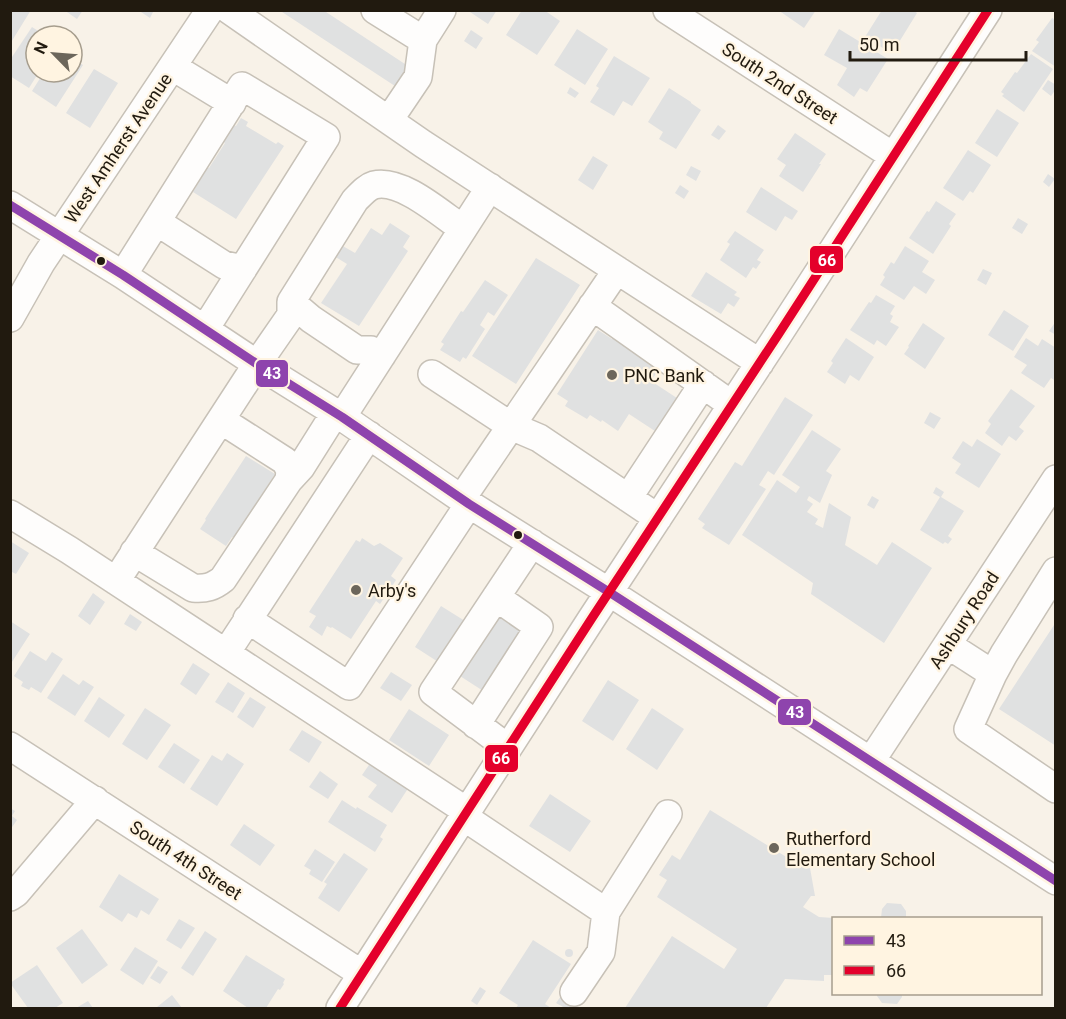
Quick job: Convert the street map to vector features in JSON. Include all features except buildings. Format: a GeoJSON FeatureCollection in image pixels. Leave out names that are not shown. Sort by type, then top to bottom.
{"type":"FeatureCollection","features":[{"type":"Feature","properties":{"kind":"street","name":"West Amherst Avenue"},"geometry":{"type":"LineString","coordinates":[[10,318],[41,263],[210,10]]}},
{"type":"Feature","properties":{"kind":"street"},"geometry":{"type":"LineString","coordinates":[[230,10],[389,120],[760,363]]}},
{"type":"Feature","properties":{"kind":"street"},"geometry":{"type":"LineString","coordinates":[[375,10],[423,40]]}},
{"type":"Feature","properties":{"kind":"street"},"geometry":{"type":"LineString","coordinates":[[389,120],[418,77],[423,40],[442,10]]}},
{"type":"Feature","properties":{"kind":"street","name":"South 2nd Street"},"geometry":{"type":"LineString","coordinates":[[667,10],[893,156]]}},
{"type":"Feature","properties":{"kind":"street"},"geometry":{"type":"LineString","coordinates":[[340,1008],[988,10]]}},
{"type":"Feature","properties":{"kind":"street"},"geometry":{"type":"LineString","coordinates":[[173,67],[232,103]]}},
{"type":"Feature","properties":{"kind":"street"},"geometry":{"type":"LineString","coordinates":[[123,275],[242,86],[326,137],[205,329]]}},
{"type":"Feature","properties":{"kind":"street"},"geometry":{"type":"LineString","coordinates":[[116,581],[291,315],[291,302],[355,200],[373,185],[389,184],[405,189],[463,229]]}},
{"type":"Feature","properties":{"kind":"street"},"geometry":{"type":"LineString","coordinates":[[134,552],[193,588],[204,589],[214,586],[223,579],[289,480],[301,467],[382,355],[490,187]]}},
{"type":"Feature","properties":{"kind":"street"},"geometry":{"type":"LineString","coordinates":[[10,205],[123,275],[257,364],[339,415],[466,501],[1056,881]]}},
{"type":"Feature","properties":{"kind":"street"},"geometry":{"type":"LineString","coordinates":[[157,222],[224,265],[243,269]]}},
{"type":"Feature","properties":{"kind":"street"},"geometry":{"type":"LineString","coordinates":[[247,619],[349,686],[511,426],[617,270]]}},
{"type":"Feature","properties":{"kind":"street"},"geometry":{"type":"LineString","coordinates":[[291,302],[311,319],[357,350],[371,350],[382,355]]}},
{"type":"Feature","properties":{"kind":"street"},"geometry":{"type":"LineString","coordinates":[[592,306],[732,405]]}},
{"type":"Feature","properties":{"kind":"street"},"geometry":{"type":"LineString","coordinates":[[432,374],[511,426],[539,438],[658,518]]}},
{"type":"Feature","properties":{"kind":"street"},"geometry":{"type":"LineString","coordinates":[[628,498],[703,384]]}},
{"type":"Feature","properties":{"kind":"street"},"geometry":{"type":"LineString","coordinates":[[220,420],[285,461],[290,470],[289,480]]}},
{"type":"Feature","properties":{"kind":"street"},"geometry":{"type":"LineString","coordinates":[[226,653],[369,435]]}},
{"type":"Feature","properties":{"kind":"street","name":"Ashbury Road"},"geometry":{"type":"LineString","coordinates":[[871,761],[1056,479]]}},
{"type":"Feature","properties":{"kind":"street"},"geometry":{"type":"LineString","coordinates":[[10,514],[226,653],[466,814],[606,912]]}},
{"type":"Feature","properties":{"kind":"street"},"geometry":{"type":"LineString","coordinates":[[508,748],[433,692],[532,543]]}},
{"type":"Feature","properties":{"kind":"street"},"geometry":{"type":"LineString","coordinates":[[1056,571],[993,674],[968,729],[1056,789]]}},
{"type":"Feature","properties":{"kind":"street"},"geometry":{"type":"LineString","coordinates":[[476,725],[540,627],[496,597]]}},
{"type":"Feature","properties":{"kind":"street"},"geometry":{"type":"LineString","coordinates":[[948,645],[993,674]]}},
{"type":"Feature","properties":{"kind":"street","name":"South 4th Street"},"geometry":{"type":"LineString","coordinates":[[10,746],[362,975]]}},
{"type":"Feature","properties":{"kind":"street"},"geometry":{"type":"LineString","coordinates":[[10,897],[16,893],[95,801]]}},
{"type":"Feature","properties":{"kind":"street"},"geometry":{"type":"LineString","coordinates":[[574,992],[601,952],[606,912],[668,814]]}},
{"type":"Feature","properties":{"kind":"transit line","name":"66"},"geometry":{"type":"LineString","coordinates":[[340,1008],[988,10]]}},
{"type":"Feature","properties":{"kind":"transit line","name":"43"},"geometry":{"type":"LineString","coordinates":[[10,205],[123,275],[342,417],[469,504],[1056,881]]}},
{"type":"Feature","properties":{"kind":"place","name":"PNC Bank"},"geometry":{"type":"Point","coordinates":[612,375]}},
{"type":"Feature","properties":{"kind":"place","name":"Arby's"},"geometry":{"type":"Point","coordinates":[356,590]}},
{"type":"Feature","properties":{"kind":"place","name":"Rutherford Elementary School"},"geometry":{"type":"Point","coordinates":[774,848]}}]}
